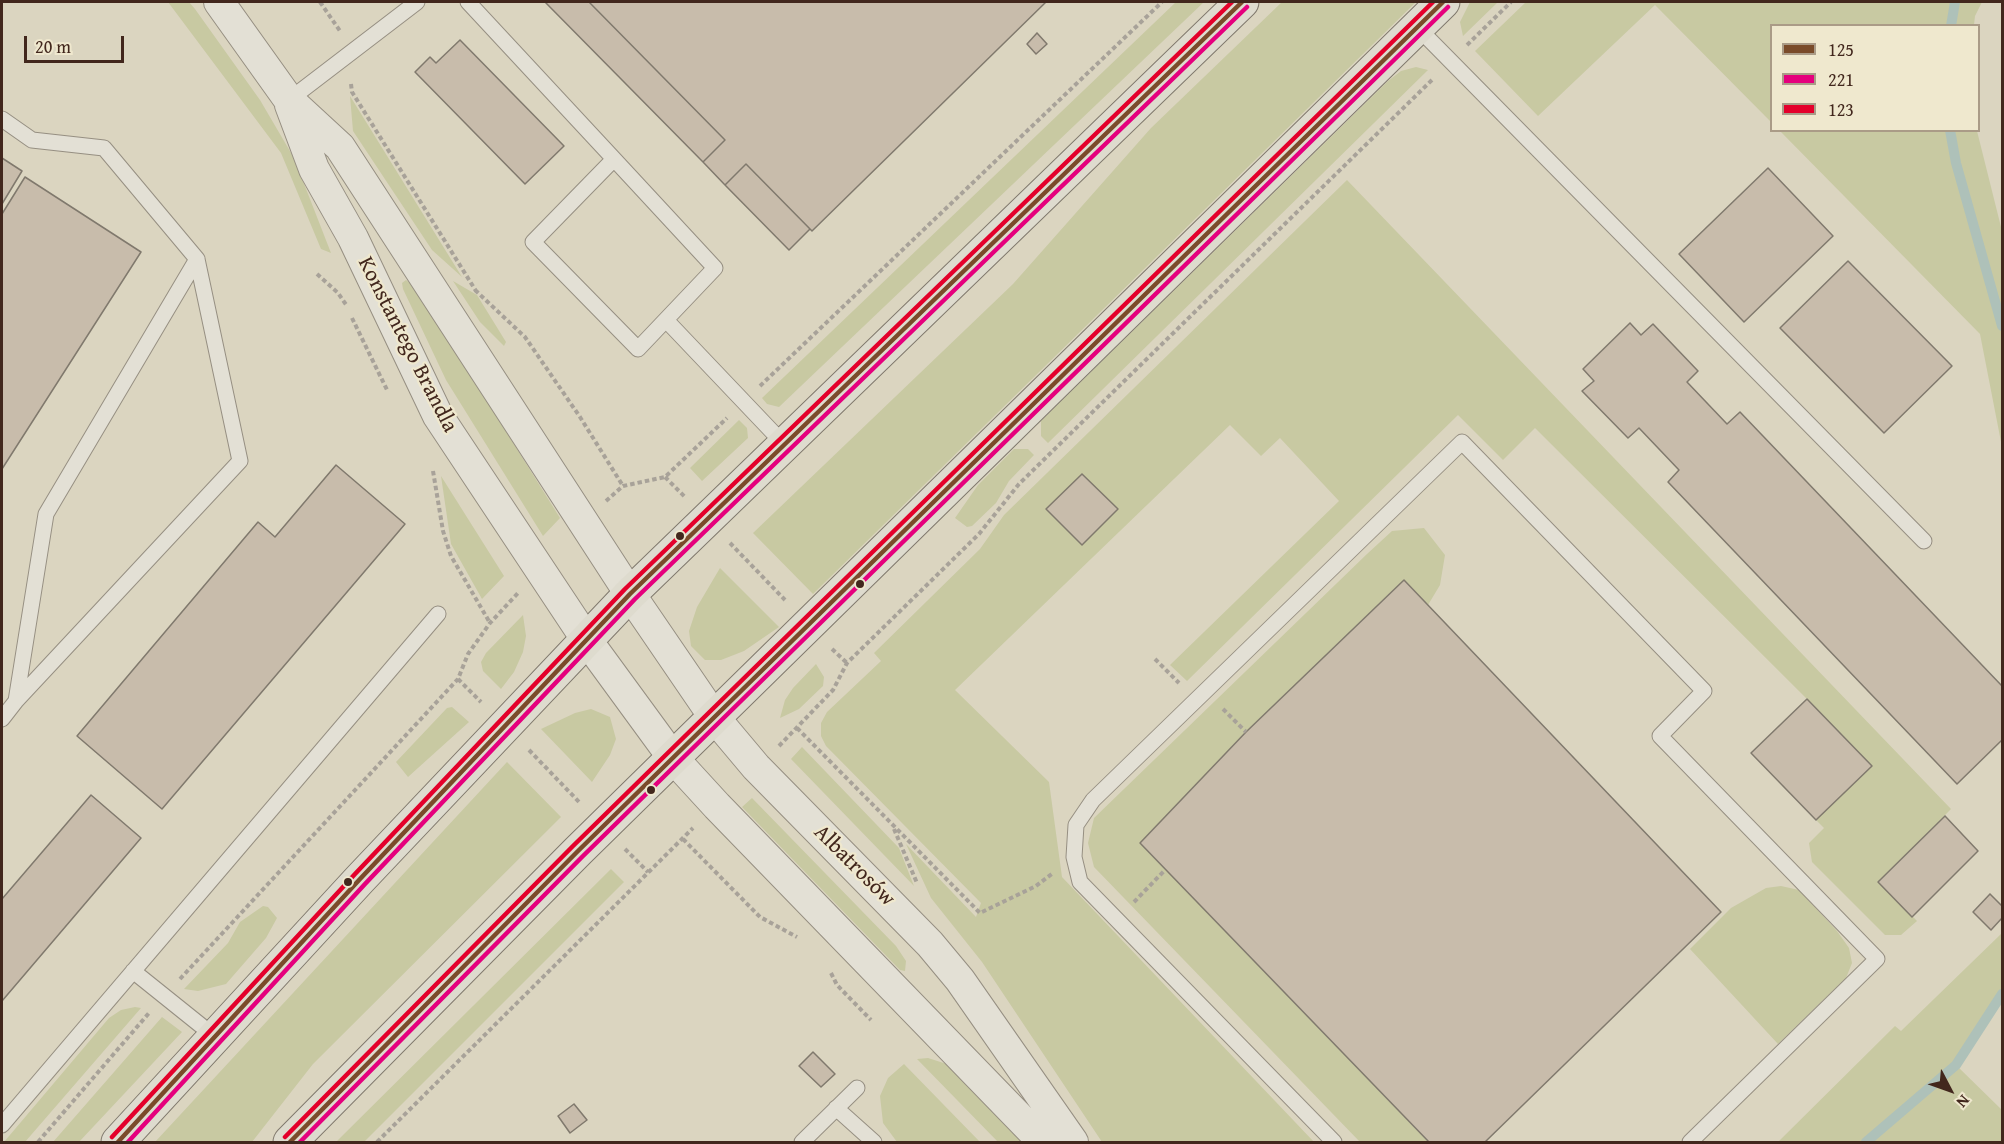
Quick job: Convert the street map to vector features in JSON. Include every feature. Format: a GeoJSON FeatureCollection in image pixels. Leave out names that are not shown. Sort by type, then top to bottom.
{"type":"FeatureCollection","features":[{"type":"Feature","properties":{"kind":"main road"},"geometry":{"type":"LineString","coordinates":[[118,1143],[214,1036],[630,594],[783,443],[1242,2]]}},
{"type":"Feature","properties":{"kind":"main road"},"geometry":{"type":"LineString","coordinates":[[290,1143],[394,1035],[714,717],[1443,2]]}},
{"type":"Feature","properties":{"kind":"street","name":"Konstantego Brandla"},"geometry":{"type":"LineString","coordinates":[[219,2],[289,100],[340,147],[630,594]]}},
{"type":"Feature","properties":{"kind":"street","name":"Konstantego Brandla"},"geometry":{"type":"LineString","coordinates":[[289,100],[314,169],[353,238],[438,416],[586,639]]}},
{"type":"Feature","properties":{"kind":"street","name":"Albatrosów"},"geometry":{"type":"LineString","coordinates":[[630,594],[714,717],[756,767],[930,944],[960,980],[1073,1143]]}},
{"type":"Feature","properties":{"kind":"street"},"geometry":{"type":"LineString","coordinates":[[586,639],[673,758],[1043,1143]]}},
{"type":"Feature","properties":{"kind":"lane"},"geometry":{"type":"LineString","coordinates":[[289,100],[417,2]]}},
{"type":"Feature","properties":{"kind":"lane"},"geometry":{"type":"LineString","coordinates":[[468,2],[614,159],[715,268],[638,350],[533,243],[614,159]]}},
{"type":"Feature","properties":{"kind":"lane"},"geometry":{"type":"LineString","coordinates":[[1417,27],[1924,541]]}},
{"type":"Feature","properties":{"kind":"lane"},"geometry":{"type":"LineString","coordinates":[[2,119],[32,140],[104,148],[197,259],[240,461],[16,701],[2,719]]}},
{"type":"Feature","properties":{"kind":"lane"},"geometry":{"type":"LineString","coordinates":[[16,701],[46,514],[197,259]]}},
{"type":"Feature","properties":{"kind":"lane"},"geometry":{"type":"LineString","coordinates":[[666,320],[783,443]]}},
{"type":"Feature","properties":{"kind":"lane"},"geometry":{"type":"LineString","coordinates":[[1334,1143],[1080,882],[1074,857],[1076,825],[1093,800],[1462,442],[1704,691],[1660,736],[1876,959],[1690,1143]]}},
{"type":"Feature","properties":{"kind":"lane"},"geometry":{"type":"LineString","coordinates":[[2,1125],[438,614]]}},
{"type":"Feature","properties":{"kind":"lane"},"geometry":{"type":"LineString","coordinates":[[133,971],[214,1036]]}},
{"type":"Feature","properties":{"kind":"lane"},"geometry":{"type":"LineString","coordinates":[[802,1143],[857,1088]]}},
{"type":"Feature","properties":{"kind":"lane"},"geometry":{"type":"LineString","coordinates":[[836,1108],[874,1143]]}},
{"type":"Feature","properties":{"kind":"path"},"geometry":{"type":"LineString","coordinates":[[320,2],[346,41],[352,92],[476,291],[525,337],[580,417],[623,486]]}},
{"type":"Feature","properties":{"kind":"path"},"geometry":{"type":"LineString","coordinates":[[755,391],[1162,2]]}},
{"type":"Feature","properties":{"kind":"path"},"geometry":{"type":"LineString","coordinates":[[1469,43],[1511,2]]}},
{"type":"Feature","properties":{"kind":"path"},"geometry":{"type":"LineString","coordinates":[[782,742],[833,690],[847,663],[979,534],[1019,484],[1435,76]]}},
{"type":"Feature","properties":{"kind":"path"},"geometry":{"type":"LineString","coordinates":[[610,496],[623,486],[665,477],[732,413]]}},
{"type":"Feature","properties":{"kind":"path"},"geometry":{"type":"LineString","coordinates":[[438,416],[432,463],[443,531],[451,556],[490,623]]}},
{"type":"Feature","properties":{"kind":"path"},"geometry":{"type":"LineString","coordinates":[[665,477],[686,498]]}},
{"type":"Feature","properties":{"kind":"path"},"geometry":{"type":"LineString","coordinates":[[736,550],[789,604]]}},
{"type":"Feature","properties":{"kind":"path"},"geometry":{"type":"LineString","coordinates":[[177,982],[458,679],[468,654],[490,623],[516,596]]}},
{"type":"Feature","properties":{"kind":"path"},"geometry":{"type":"LineString","coordinates":[[832,648],[847,663]]}},
{"type":"Feature","properties":{"kind":"path"},"geometry":{"type":"LineString","coordinates":[[1155,660],[1246,732]]}},
{"type":"Feature","properties":{"kind":"path"},"geometry":{"type":"LineString","coordinates":[[458,679],[485,706]]}},
{"type":"Feature","properties":{"kind":"path"},"geometry":{"type":"LineString","coordinates":[[797,728],[980,913],[1036,886],[1074,857]]}},
{"type":"Feature","properties":{"kind":"path"},"geometry":{"type":"LineString","coordinates":[[523,745],[578,801]]}},
{"type":"Feature","properties":{"kind":"path"},"geometry":{"type":"LineString","coordinates":[[377,1143],[694,828]]}},
{"type":"Feature","properties":{"kind":"path"},"geometry":{"type":"LineString","coordinates":[[683,839],[760,917],[803,940]]}},
{"type":"Feature","properties":{"kind":"path"},"geometry":{"type":"LineString","coordinates":[[628,852],[648,872]]}},
{"type":"Feature","properties":{"kind":"path"},"geometry":{"type":"LineString","coordinates":[[1117,920],[1165,870]]}},
{"type":"Feature","properties":{"kind":"path"},"geometry":{"type":"LineString","coordinates":[[829,969],[837,985],[871,1020]]}},
{"type":"Feature","properties":{"kind":"path"},"geometry":{"type":"LineString","coordinates":[[38,1143],[152,1011]]}},
{"type":"Feature","properties":{"kind":"green space"},"geometry":{"type":"Polygon","coordinates":[[[168,2],[189,2],[260,100],[294,158],[331,253],[321,249],[281,153],[168,2]]]}},
{"type":"Feature","properties":{"kind":"green space"},"geometry":{"type":"Polygon","coordinates":[[[1176,2],[1204,2],[779,407],[767,404],[762,398],[1176,2]]]}},
{"type":"Feature","properties":{"kind":"green space"},"geometry":{"type":"Polygon","coordinates":[[[1282,2],[1416,2],[813,594],[753,533],[1013,284],[1151,128],[1282,2]]]}},
{"type":"Feature","properties":{"kind":"green space"},"geometry":{"type":"Polygon","coordinates":[[[1470,2],[1498,2],[1463,36],[1460,22],[1470,2]]]}},
{"type":"Feature","properties":{"kind":"green space"},"geometry":{"type":"Polygon","coordinates":[[[1526,2],[1982,2],[1975,16],[1974,24],[1770,24],[1770,121],[1655,5],[1538,116],[1475,51],[1526,2]]]}},
{"type":"Feature","properties":{"kind":"green space"},"geometry":{"type":"Polygon","coordinates":[[[1416,67],[1428,70],[1048,443],[1041,436],[1041,421],[1388,81],[1401,71],[1416,67]]]}},
{"type":"Feature","properties":{"kind":"green space"},"geometry":{"type":"Polygon","coordinates":[[[350,96],[462,277],[432,250],[353,131],[350,96]]]}},
{"type":"Feature","properties":{"kind":"green space"},"geometry":{"type":"Polygon","coordinates":[[[1781,132],[1977,132],[2002,231],[2002,447],[1980,334],[1781,132]]]}},
{"type":"Feature","properties":{"kind":"green space"},"geometry":{"type":"Polygon","coordinates":[[[1347,180],[1951,809],[1879,882],[1917,921],[1901,935],[1885,935],[1812,862],[1809,843],[1824,828],[1816,820],[1807,699],[1535,428],[1503,460],[1458,415],[1187,681],[1170,665],[1339,501],[1280,438],[1261,456],[1230,425],[955,690],[1049,782],[1062,877],[1314,1142],[1102,1142],[982,962],[931,898],[906,844],[976,917],[981,903],[826,746],[821,736],[821,723],[827,712],[881,661],[874,653],[980,549],[1004,515],[1347,180]]]}},
{"type":"Feature","properties":{"kind":"green space"},"geometry":{"type":"Polygon","coordinates":[[[406,280],[459,356],[560,518],[543,536],[446,380],[403,289],[402,283],[406,280]]]}},
{"type":"Feature","properties":{"kind":"green space"},"geometry":{"type":"Polygon","coordinates":[[[453,281],[477,295],[506,342],[504,346],[480,322],[453,281]]]}},
{"type":"Feature","properties":{"kind":"green space"},"geometry":{"type":"Polygon","coordinates":[[[739,420],[747,428],[748,438],[702,481],[690,468],[739,420]]]}},
{"type":"Feature","properties":{"kind":"green space"},"geometry":{"type":"Polygon","coordinates":[[[1014,449],[1028,449],[1034,455],[1009,481],[996,503],[972,526],[967,527],[955,518],[978,485],[1014,449]]]}},
{"type":"Feature","properties":{"kind":"green space"},"geometry":{"type":"Polygon","coordinates":[[[441,476],[504,576],[482,599],[451,544],[441,476]]]}},
{"type":"Feature","properties":{"kind":"green space"},"geometry":{"type":"Polygon","coordinates":[[[1424,528],[1445,555],[1440,585],[1428,605],[1404,580],[1246,732],[1140,843],[1429,1142],[1360,1142],[1094,867],[1088,843],[1094,818],[1367,554],[1392,531],[1424,528]]]}},
{"type":"Feature","properties":{"kind":"green space"},"geometry":{"type":"Polygon","coordinates":[[[720,568],[779,627],[744,651],[721,660],[705,660],[691,646],[689,631],[697,607],[720,568]]]}},
{"type":"Feature","properties":{"kind":"green space"},"geometry":{"type":"Polygon","coordinates":[[[523,615],[526,636],[523,652],[514,672],[501,689],[483,671],[481,662],[486,653],[523,615]]]}},
{"type":"Feature","properties":{"kind":"green space"},"geometry":{"type":"Polygon","coordinates":[[[816,664],[824,677],[823,686],[799,709],[780,718],[785,700],[793,688],[816,664]]]}},
{"type":"Feature","properties":{"kind":"green space"},"geometry":{"type":"Polygon","coordinates":[[[452,707],[469,722],[408,777],[396,762],[447,708],[452,707]]]}},
{"type":"Feature","properties":{"kind":"green space"},"geometry":{"type":"Polygon","coordinates":[[[591,709],[610,717],[616,739],[610,755],[592,782],[541,729],[575,713],[591,709]]]}},
{"type":"Feature","properties":{"kind":"green space"},"geometry":{"type":"Polygon","coordinates":[[[802,747],[899,848],[914,886],[791,759],[802,747]]]}},
{"type":"Feature","properties":{"kind":"green space"},"geometry":{"type":"Polygon","coordinates":[[[507,762],[561,817],[313,1064],[252,1142],[155,1142],[507,762]]]}},
{"type":"Feature","properties":{"kind":"green space"},"geometry":{"type":"Polygon","coordinates":[[[752,798],[896,946],[906,961],[905,971],[900,970],[742,807],[752,798]]]}},
{"type":"Feature","properties":{"kind":"green space"},"geometry":{"type":"Polygon","coordinates":[[[611,869],[624,882],[364,1142],[336,1142],[611,869]]]}},
{"type":"Feature","properties":{"kind":"green space"},"geometry":{"type":"Polygon","coordinates":[[[1781,886],[1799,890],[1837,931],[1849,948],[1852,963],[1846,978],[1778,1044],[1690,949],[1731,908],[1766,888],[1781,886]]]}},
{"type":"Feature","properties":{"kind":"green space"},"geometry":{"type":"Polygon","coordinates":[[[263,906],[268,907],[277,918],[266,938],[226,984],[198,991],[184,989],[228,943],[240,922],[263,906]]]}},
{"type":"Feature","properties":{"kind":"green space"},"geometry":{"type":"Polygon","coordinates":[[[2002,933],[2002,994],[1956,1065],[2002,1110],[2002,1142],[1778,1142],[1895,1026],[1901,1031],[2002,933]]]}},
{"type":"Feature","properties":{"kind":"green space"},"geometry":{"type":"Polygon","coordinates":[[[141,1008],[25,1142],[4,1142],[109,1018],[121,1010],[141,1008]]]}},
{"type":"Feature","properties":{"kind":"green space"},"geometry":{"type":"Polygon","coordinates":[[[162,1017],[182,1032],[79,1142],[53,1142],[162,1017]]]}},
{"type":"Feature","properties":{"kind":"green space"},"geometry":{"type":"Polygon","coordinates":[[[928,1058],[956,1067],[1030,1142],[998,1142],[917,1059],[928,1058]]]}},
{"type":"Feature","properties":{"kind":"green space"},"geometry":{"type":"Polygon","coordinates":[[[904,1064],[980,1142],[897,1142],[883,1123],[880,1096],[888,1078],[904,1064]]]}},
{"type":"Feature","properties":{"kind":"building"},"geometry":{"type":"Polygon","coordinates":[[[545,2],[589,2],[725,140],[703,162],[545,2]]]}},
{"type":"Feature","properties":{"kind":"building"},"geometry":{"type":"Polygon","coordinates":[[[589,2],[1046,2],[812,231],[746,164],[725,185],[703,162],[725,140],[589,2]]]}},
{"type":"Feature","properties":{"kind":"building"},"geometry":{"type":"Polygon","coordinates":[[[1037,33],[1047,44],[1036,54],[1027,44],[1037,33]]]}},
{"type":"Feature","properties":{"kind":"building"},"geometry":{"type":"Polygon","coordinates":[[[460,40],[564,146],[525,184],[415,72],[430,57],[436,63],[460,40]]]}},
{"type":"Feature","properties":{"kind":"building"},"geometry":{"type":"Polygon","coordinates":[[[2,158],[22,171],[2,204],[2,158]]]}},
{"type":"Feature","properties":{"kind":"building"},"geometry":{"type":"Polygon","coordinates":[[[746,164],[810,229],[789,250],[725,185],[746,164]]]}},
{"type":"Feature","properties":{"kind":"building"},"geometry":{"type":"Polygon","coordinates":[[[1768,168],[1833,236],[1744,322],[1679,254],[1768,168]]]}},
{"type":"Feature","properties":{"kind":"building"},"geometry":{"type":"Polygon","coordinates":[[[25,177],[141,252],[2,469],[2,214],[25,177]]]}},
{"type":"Feature","properties":{"kind":"building"},"geometry":{"type":"Polygon","coordinates":[[[1848,261],[1952,366],[1884,433],[1780,328],[1848,261]]]}},
{"type":"Feature","properties":{"kind":"building"},"geometry":{"type":"Polygon","coordinates":[[[1630,323],[1641,335],[1653,324],[1698,371],[1687,382],[1727,424],[1740,412],[2002,686],[2002,740],[1957,784],[1668,482],[1679,470],[1639,428],[1628,438],[1582,391],[1594,381],[1583,369],[1630,323]]]}},
{"type":"Feature","properties":{"kind":"building"},"geometry":{"type":"Polygon","coordinates":[[[336,465],[405,524],[162,809],[77,736],[258,522],[275,537],[336,465]]]}},
{"type":"Feature","properties":{"kind":"building"},"geometry":{"type":"Polygon","coordinates":[[[1082,474],[1118,509],[1082,545],[1046,509],[1082,474]]]}},
{"type":"Feature","properties":{"kind":"building"},"geometry":{"type":"Polygon","coordinates":[[[1404,580],[1721,912],[1485,1142],[1429,1142],[1140,843],[1246,732],[1404,580]]]}},
{"type":"Feature","properties":{"kind":"building"},"geometry":{"type":"Polygon","coordinates":[[[1807,699],[1872,766],[1816,820],[1751,753],[1807,699]]]}},
{"type":"Feature","properties":{"kind":"building"},"geometry":{"type":"Polygon","coordinates":[[[91,795],[141,838],[2,1001],[2,899],[91,795]]]}},
{"type":"Feature","properties":{"kind":"building"},"geometry":{"type":"Polygon","coordinates":[[[1945,816],[1978,851],[1912,917],[1878,882],[1945,816]]]}},
{"type":"Feature","properties":{"kind":"building"},"geometry":{"type":"Polygon","coordinates":[[[1990,894],[2002,906],[2002,918],[1991,930],[1973,912],[1990,894]]]}},
{"type":"Feature","properties":{"kind":"building"},"geometry":{"type":"Polygon","coordinates":[[[813,1052],[835,1074],[821,1087],[799,1066],[813,1052]]]}},
{"type":"Feature","properties":{"kind":"building"},"geometry":{"type":"Polygon","coordinates":[[[574,1104],[587,1120],[570,1133],[558,1116],[574,1104]]]}},
{"type":"Feature","properties":{"kind":"waterway"},"geometry":{"type":"LineString","coordinates":[[1951,24],[1955,2]]}},
{"type":"Feature","properties":{"kind":"waterway"},"geometry":{"type":"LineString","coordinates":[[1950,132],[1956,163],[2002,326]]}},
{"type":"Feature","properties":{"kind":"waterway"},"geometry":{"type":"LineString","coordinates":[[1866,1142],[1956,1065],[2002,994]]}},
{"type":"Feature","properties":{"kind":"transit line","name":"123"},"geometry":{"type":"LineString","coordinates":[[112,1137],[355,874],[625,589],[1232,2]]}},
{"type":"Feature","properties":{"kind":"transit line","name":"125"},"geometry":{"type":"LineString","coordinates":[[118,1142],[360,879],[630,594],[1242,2]]}},
{"type":"Feature","properties":{"kind":"transit line","name":"123"},"geometry":{"type":"LineString","coordinates":[[285,1137],[573,846],[1433,2]]}},
{"type":"Feature","properties":{"kind":"transit line","name":"125"},"geometry":{"type":"LineString","coordinates":[[290,1142],[578,851],[1443,2]]}},
{"type":"Feature","properties":{"kind":"transit line","name":"221"},"geometry":{"type":"LineString","coordinates":[[128,1142],[365,884],[635,599],[1247,7]]}},
{"type":"Feature","properties":{"kind":"transit line","name":"221"},"geometry":{"type":"LineString","coordinates":[[300,1142],[583,856],[1448,7]]}}]}
